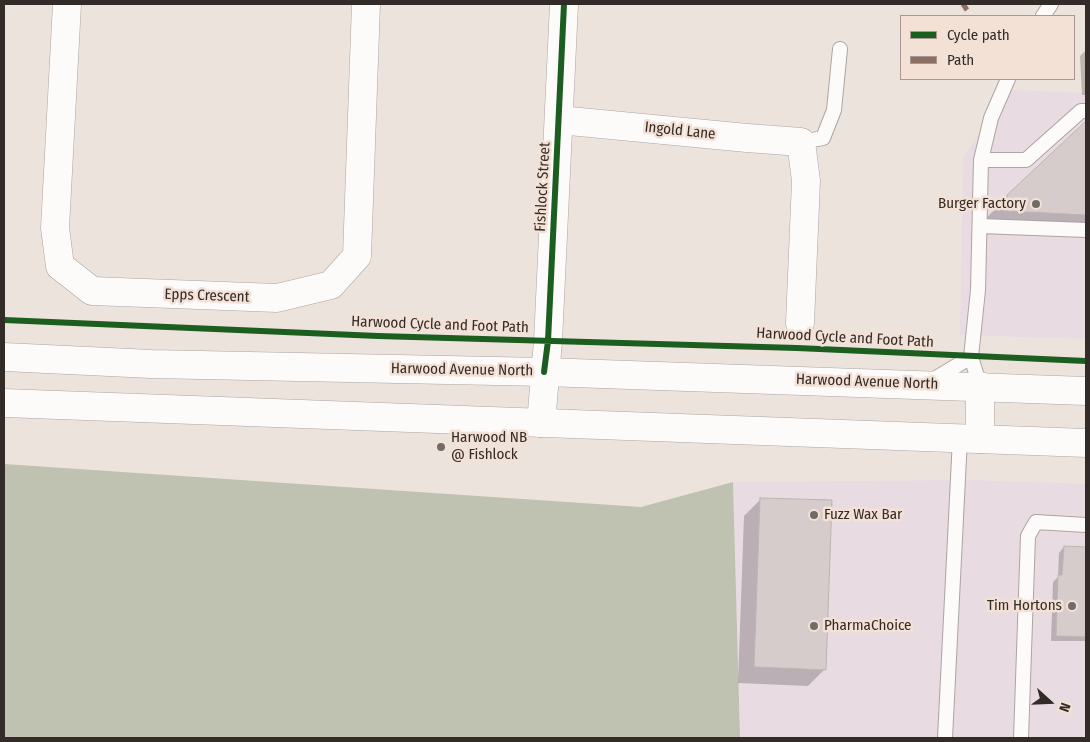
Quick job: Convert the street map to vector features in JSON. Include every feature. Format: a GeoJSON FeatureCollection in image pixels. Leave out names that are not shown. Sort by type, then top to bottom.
{"type":"FeatureCollection","features":[{"type":"Feature","properties":{"kind":"main road","name":"Epps Crescent"},"geometry":{"type":"LineString","coordinates":[[67,4],[56,228],[60,266],[92,291],[278,298],[331,285],[357,256],[366,4]]}},
{"type":"Feature","properties":{"kind":"main road","name":"Fishlock Street"},"geometry":{"type":"LineString","coordinates":[[541,423],[548,341],[564,4]]}},
{"type":"Feature","properties":{"kind":"main road","name":"Ingold Lane"},"geometry":{"type":"LineString","coordinates":[[559,120],[801,142]]}},
{"type":"Feature","properties":{"kind":"main road"},"geometry":{"type":"LineString","coordinates":[[800,323],[806,181],[801,142]]}},
{"type":"Feature","properties":{"kind":"main road","name":"Harwood Avenue North"},"geometry":{"type":"LineString","coordinates":[[4,357],[151,364],[544,372],[1086,391]]}},
{"type":"Feature","properties":{"kind":"main road"},"geometry":{"type":"LineString","coordinates":[[970,438],[980,386]]}},
{"type":"Feature","properties":{"kind":"main road"},"geometry":{"type":"LineString","coordinates":[[4,403],[1086,443]]}},
{"type":"Feature","properties":{"kind":"lane"},"geometry":{"type":"LineString","coordinates":[[1044,15],[1051,4]]}},
{"type":"Feature","properties":{"kind":"lane","name":"Ingold Lane"},"geometry":{"type":"LineString","coordinates":[[801,142],[823,138],[831,120],[834,110],[840,50]]}},
{"type":"Feature","properties":{"kind":"lane"},"geometry":{"type":"LineString","coordinates":[[980,386],[971,357],[978,290],[981,160],[991,118],[1008,80]]}},
{"type":"Feature","properties":{"kind":"lane"},"geometry":{"type":"LineString","coordinates":[[981,160],[1026,160],[1081,112],[1086,112]]}},
{"type":"Feature","properties":{"kind":"lane"},"geometry":{"type":"LineString","coordinates":[[980,226],[1086,230]]}},
{"type":"Feature","properties":{"kind":"lane"},"geometry":{"type":"LineString","coordinates":[[925,384],[971,357]]}},
{"type":"Feature","properties":{"kind":"lane"},"geometry":{"type":"LineString","coordinates":[[945,738],[970,438]]}},
{"type":"Feature","properties":{"kind":"lane"},"geometry":{"type":"LineString","coordinates":[[1021,738],[1028,536],[1036,522],[1086,525]]}},
{"type":"Feature","properties":{"kind":"shaded area"},"geometry":{"type":"Polygon","coordinates":[[[1012,90],[1086,93],[1086,339],[960,335],[963,157],[1012,90]]]}},
{"type":"Feature","properties":{"kind":"shaded area"},"geometry":{"type":"Polygon","coordinates":[[[971,480],[1086,484],[1086,738],[740,738],[733,482],[971,480]]]}},
{"type":"Feature","properties":{"kind":"green space"},"geometry":{"type":"Polygon","coordinates":[[[4,464],[641,507],[733,482],[740,738],[4,738],[4,464]]]}},
{"type":"Feature","properties":{"kind":"building"},"geometry":{"type":"Polygon","coordinates":[[[1086,121],[1086,215],[1006,211],[1007,195],[1086,121]]]}},
{"type":"Feature","properties":{"kind":"building"},"geometry":{"type":"Polygon","coordinates":[[[760,498],[832,500],[826,670],[754,667],[760,498]]]}},
{"type":"Feature","properties":{"kind":"building","name":"Tim Hortons"},"geometry":{"type":"Polygon","coordinates":[[[1064,546],[1086,547],[1086,637],[1056,636],[1058,575],[1062,575],[1064,546]]]}},
{"type":"Feature","properties":{"kind":"marked path"},"geometry":{"type":"LineString","coordinates":[[963,4],[967,10]]}},
{"type":"Feature","properties":{"kind":"cycle path"},"geometry":{"type":"LineString","coordinates":[[544,372],[548,341],[564,4]]}},
{"type":"Feature","properties":{"kind":"cycle path","name":"Harwood Cycle and Foot Path"},"geometry":{"type":"LineString","coordinates":[[4,320],[378,336],[797,348],[1086,361]]}},
{"type":"Feature","properties":{"kind":"place","name":"Burger Factory"},"geometry":{"type":"Point","coordinates":[1036,204]}},
{"type":"Feature","properties":{"kind":"place","name":"Harwood NB @ Fishlock"},"geometry":{"type":"Point","coordinates":[441,447]}},
{"type":"Feature","properties":{"kind":"place","name":"Fuzz Wax Bar"},"geometry":{"type":"Point","coordinates":[814,515]}},
{"type":"Feature","properties":{"kind":"place","name":"Tim Hortons"},"geometry":{"type":"Point","coordinates":[1072,606]}},
{"type":"Feature","properties":{"kind":"place","name":"PharmaChoice"},"geometry":{"type":"Point","coordinates":[814,626]}}]}
